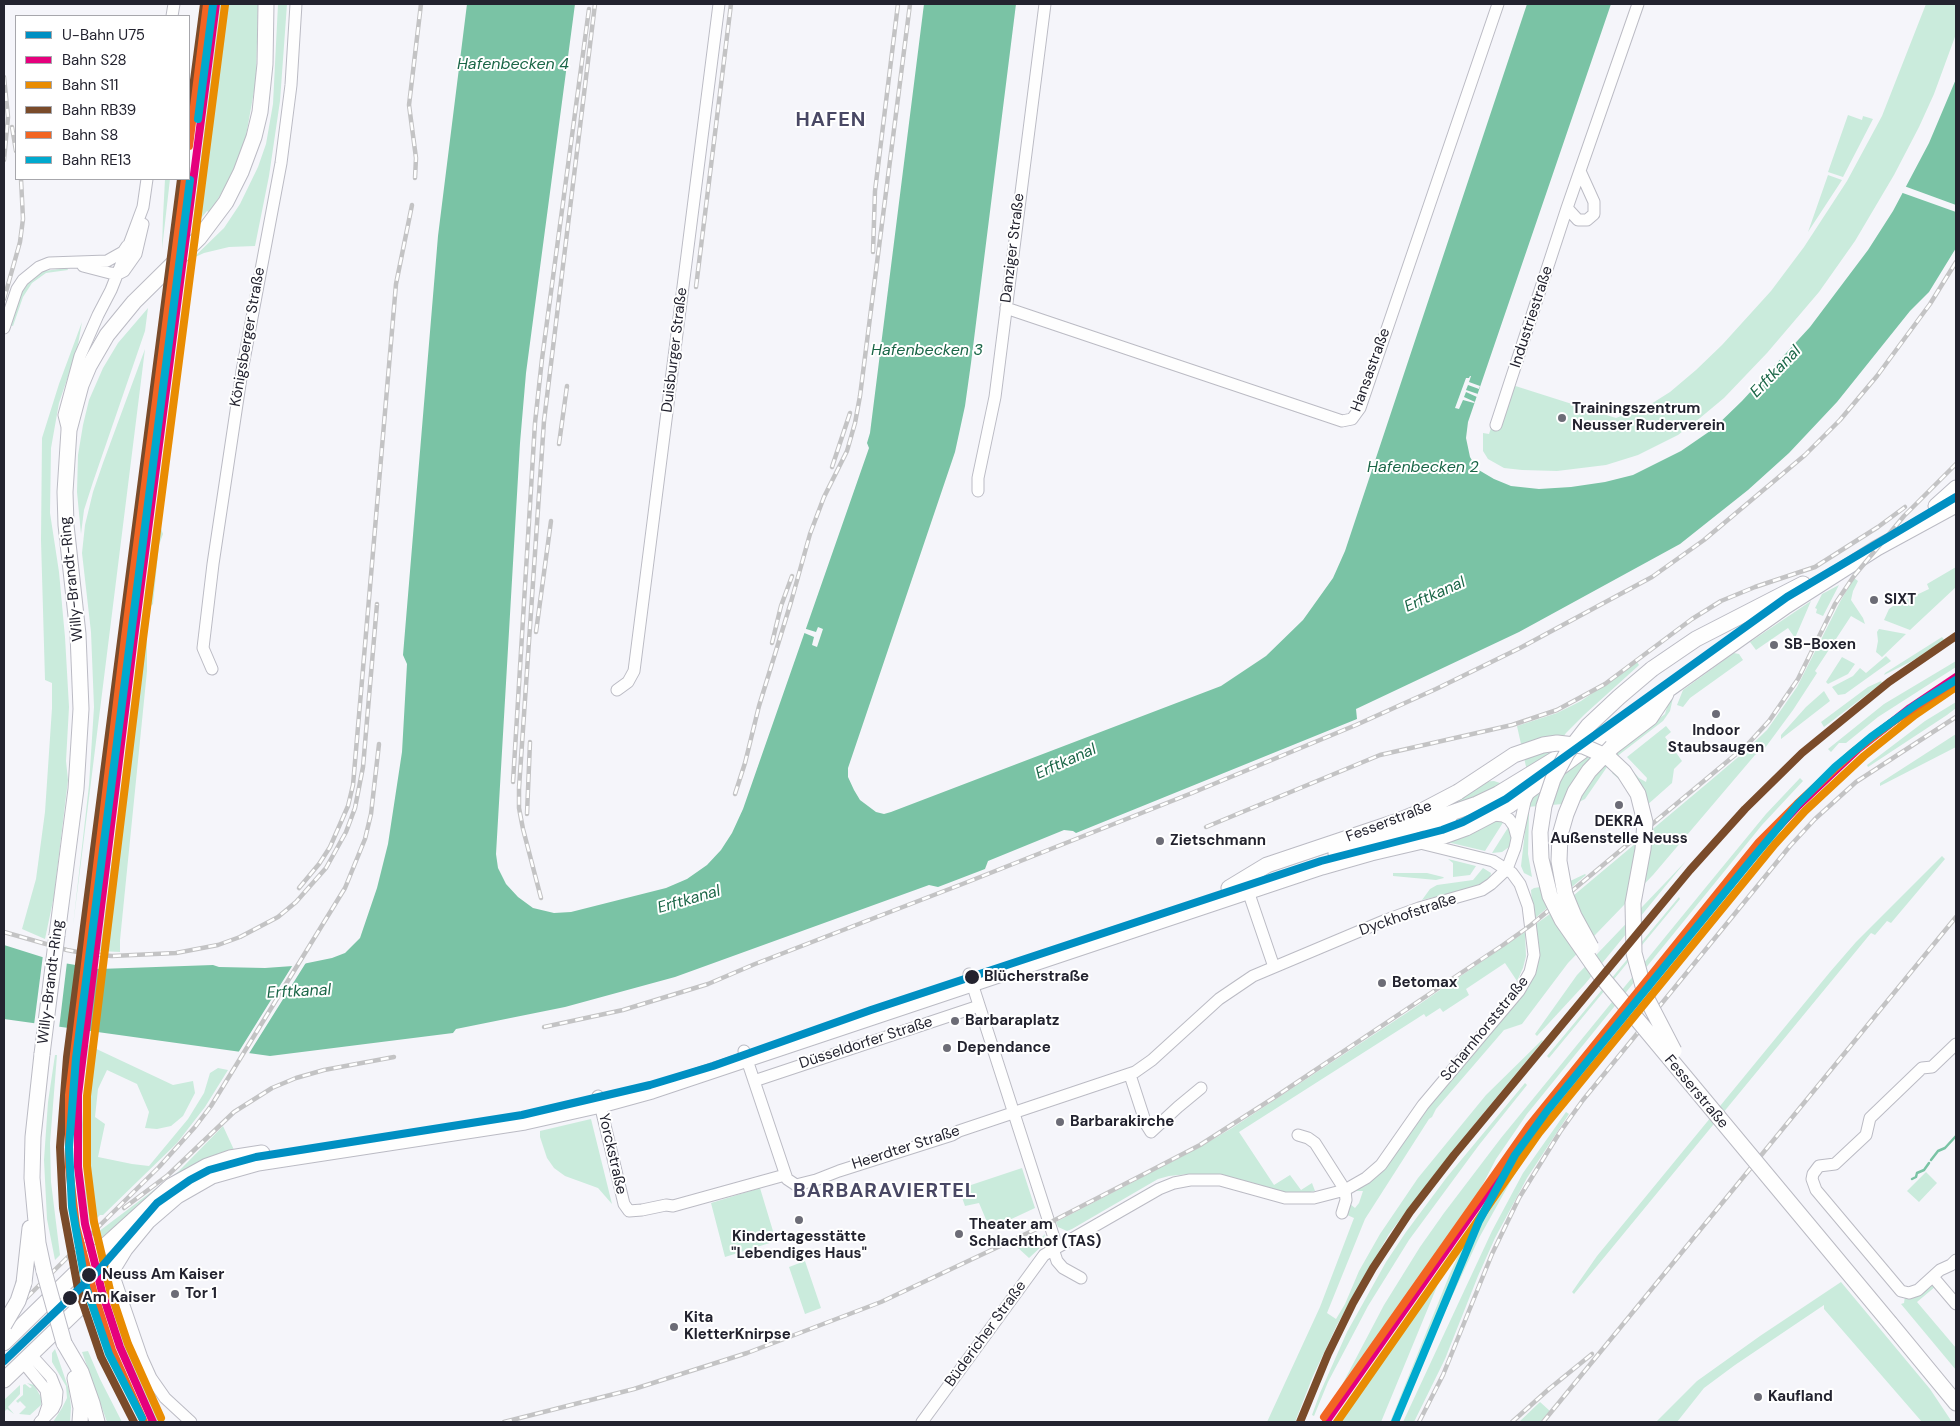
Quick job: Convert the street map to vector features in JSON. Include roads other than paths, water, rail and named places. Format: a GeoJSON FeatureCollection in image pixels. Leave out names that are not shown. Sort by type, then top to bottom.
{"type":"FeatureCollection","features":[{"type":"Feature","properties":{"kind":"main road","name":"Willy-Brandt-Ring"},"geometry":{"type":"LineString","coordinates":[[80,1422],[81,1408],[78,1391],[44,1272],[34,1212],[32,1178],[33,1137],[42,1054],[76,789],[81,709],[78,634],[65,500],[65,464],[68,434],[81,385],[89,366],[107,335],[134,302],[199,238],[226,202],[242,172],[260,112],[265,64],[266,4]]}},
{"type":"Feature","properties":{"kind":"main road"},"geometry":{"type":"LineString","coordinates":[[1936,506],[1956,488]]}},
{"type":"Feature","properties":{"kind":"main road","name":"Düsseldorfer Straße"},"geometry":{"type":"LineString","coordinates":[[970,979],[1346,860],[1466,828],[1494,815],[1529,792],[1554,771],[1786,606],[1810,585],[1956,494]]}},
{"type":"Feature","properties":{"kind":"main road","name":"Düsseldorfer Straße"},"geometry":{"type":"LineString","coordinates":[[1810,585],[1956,505]]}},
{"type":"Feature","properties":{"kind":"main road","name":"Düsseldorfer Straße"},"geometry":{"type":"LineString","coordinates":[[4,1380],[97,1291],[111,1274],[125,1249],[161,1208],[193,1185],[233,1169],[258,1163],[497,1127],[600,1100],[649,1082],[746,1056],[1229,888],[1383,838],[1477,804],[1498,794],[1554,760],[1780,598],[1956,514]]}},
{"type":"Feature","properties":{"kind":"main road","name":"Fesserstraße"},"geometry":{"type":"LineString","coordinates":[[1810,585],[1696,639],[1652,669],[1602,712],[1577,739],[1553,779],[1542,818],[1541,859],[1550,896],[1566,926],[1601,976],[1894,1320],[1956,1387]]}},
{"type":"Feature","properties":{"kind":"main road","name":"Fesserstraße"},"geometry":{"type":"LineString","coordinates":[[1685,678],[1667,692],[1650,718],[1612,747],[1585,776],[1569,803],[1562,824],[1559,861],[1562,883],[1574,916],[1588,943],[1607,969],[1894,1320],[1956,1403]]}},
{"type":"Feature","properties":{"kind":"main road","name":"Fesserstraße"},"geometry":{"type":"LineString","coordinates":[[1229,888],[1268,865],[1418,813],[1438,803],[1514,755],[1528,749],[1543,744],[1583,746],[1608,757],[1624,772],[1632,783],[1642,808],[1644,836],[1632,902],[1634,953],[1646,997],[1674,1050]]}},
{"type":"Feature","properties":{"kind":"main road","name":"Düsseldorfer Straße"},"geometry":{"type":"LineString","coordinates":[[5,1336],[171,1186],[207,1166],[230,1158],[600,1100]]}},
{"type":"Feature","properties":{"kind":"main road","name":"Willy-Brandt-Ring"},"geometry":{"type":"LineString","coordinates":[[5,1336],[24,1283],[29,1233],[34,1212]]}},
{"type":"Feature","properties":{"kind":"main road"},"geometry":{"type":"LineString","coordinates":[[5,1336],[27,1358]]}},
{"type":"Feature","properties":{"kind":"main road"},"geometry":{"type":"LineString","coordinates":[[64,1343],[81,1372],[97,1422]]}},
{"type":"Feature","properties":{"kind":"street","name":"Königsberger Straße"},"geometry":{"type":"LineString","coordinates":[[212,669],[202,648],[242,371],[280,163],[291,85],[296,4]]}},
{"type":"Feature","properties":{"kind":"street","name":"Duisburger Straße"},"geometry":{"type":"LineString","coordinates":[[617,690],[628,682],[634,671],[719,4]]}},
{"type":"Feature","properties":{"kind":"street","name":"Danziger Straße"},"geometry":{"type":"LineString","coordinates":[[978,491],[978,478],[995,397],[1045,4]]}},
{"type":"Feature","properties":{"kind":"street","name":"Hansastraße"},"geometry":{"type":"LineString","coordinates":[[1006,308],[1336,419],[1345,421],[1352,419],[1360,408],[1498,4]]}},
{"type":"Feature","properties":{"kind":"street","name":"Industriestraße"},"geometry":{"type":"LineString","coordinates":[[1496,425],[1567,208],[1638,4]]}},
{"type":"Feature","properties":{"kind":"street"},"geometry":{"type":"LineString","coordinates":[[1567,208],[1578,220],[1587,220],[1594,214],[1594,202],[1580,171]]}},
{"type":"Feature","properties":{"kind":"street"},"geometry":{"type":"LineString","coordinates":[[68,434],[64,415],[78,363],[88,335],[118,274],[143,207],[147,180]]}},
{"type":"Feature","properties":{"kind":"street"},"geometry":{"type":"LineString","coordinates":[[60,262],[118,274],[124,271],[136,254],[144,219],[143,207]]}},
{"type":"Feature","properties":{"kind":"street"},"geometry":{"type":"LineString","coordinates":[[4,328],[13,299],[23,280],[39,267],[49,263],[107,260],[123,252],[130,242]]}},
{"type":"Feature","properties":{"kind":"street"},"geometry":{"type":"LineString","coordinates":[[1505,872],[1517,838],[1525,801],[1529,792]]}},
{"type":"Feature","properties":{"kind":"street"},"geometry":{"type":"LineString","coordinates":[[1419,842],[1433,829],[1477,804]]}},
{"type":"Feature","properties":{"kind":"street"},"geometry":{"type":"LineString","coordinates":[[1494,815],[1510,819],[1517,838]]}},
{"type":"Feature","properties":{"kind":"street","name":"Scharnhorststraße"},"geometry":{"type":"LineString","coordinates":[[1055,1248],[1174,1183],[1190,1180],[1220,1180],[1285,1198],[1314,1198],[1345,1190],[1366,1178],[1381,1165],[1423,1105],[1525,982],[1534,955],[1528,906],[1520,884],[1492,861],[1419,842],[1383,838]]}},
{"type":"Feature","properties":{"kind":"street","name":"Dyckhofstraße"},"geometry":{"type":"LineString","coordinates":[[1013,1113],[1130,1075],[1152,1060],[1230,990],[1253,976],[1394,917],[1482,890],[1505,872]]}},
{"type":"Feature","properties":{"kind":"street"},"geometry":{"type":"LineString","coordinates":[[1248,891],[1274,967]]}},
{"type":"Feature","properties":{"kind":"street"},"geometry":{"type":"LineString","coordinates":[[970,979],[1055,1248],[1057,1262],[1063,1268],[1081,1278]]}},
{"type":"Feature","properties":{"kind":"street","name":"Düsseldorfer Straße"},"geometry":{"type":"LineString","coordinates":[[754,1080],[979,1006]]}},
{"type":"Feature","properties":{"kind":"street"},"geometry":{"type":"LineString","coordinates":[[1956,1044],[1932,1067],[1922,1068],[1870,1118],[1866,1135],[1835,1164],[1819,1166],[1812,1179],[1816,1190],[1901,1291],[1914,1293],[1956,1260]]}},
{"type":"Feature","properties":{"kind":"street"},"geometry":{"type":"LineString","coordinates":[[746,1056],[785,1175]]}},
{"type":"Feature","properties":{"kind":"street"},"geometry":{"type":"LineString","coordinates":[[1130,1075],[1146,1124],[1151,1132],[1201,1088]]}},
{"type":"Feature","properties":{"kind":"street","name":"Yorckstraße"},"geometry":{"type":"LineString","coordinates":[[600,1100],[624,1204],[629,1211],[666,1205],[673,1206],[785,1175]]}},
{"type":"Feature","properties":{"kind":"street","name":"Heerdter Straße"},"geometry":{"type":"LineString","coordinates":[[785,1175],[789,1182],[796,1186],[802,1185],[864,1162],[943,1138],[1013,1113]]}},
{"type":"Feature","properties":{"kind":"street"},"geometry":{"type":"LineString","coordinates":[[1298,1135],[1308,1138],[1315,1144],[1345,1190],[1346,1200],[1342,1213]]}},
{"type":"Feature","properties":{"kind":"street","name":"Büdericher Straße"},"geometry":{"type":"LineString","coordinates":[[922,1422],[1037,1263],[1055,1248]]}},
{"type":"Feature","properties":{"kind":"street"},"geometry":{"type":"LineString","coordinates":[[86,1263],[95,1263],[111,1274],[119,1287],[142,1358],[151,1378],[166,1398],[191,1422]]}},
{"type":"Feature","properties":{"kind":"street"},"geometry":{"type":"LineString","coordinates":[[1933,1277],[1956,1304]]}},
{"type":"Feature","properties":{"kind":"street"},"geometry":{"type":"LineString","coordinates":[[27,1358],[46,1390],[48,1405],[42,1420]]}},
{"type":"Feature","properties":{"kind":"water"},"geometry":{"type":"Polygon","coordinates":[[[467,4],[575,4],[526,373],[520,443],[496,854],[498,868],[506,884],[518,897],[533,908],[554,913],[571,912],[666,888],[687,879],[707,865],[721,850],[732,833],[743,809],[869,448],[867,443],[870,433],[924,4],[1016,4],[971,363],[965,406],[955,452],[848,768],[848,777],[860,800],[876,812],[884,814],[1221,686],[1266,656],[1303,620],[1333,578],[1345,551],[1527,4],[1611,4],[1468,422],[1466,438],[1470,457],[1477,469],[1494,479],[1511,486],[1539,489],[1605,482],[1633,475],[1681,451],[1713,429],[1742,401],[1810,327],[1868,250],[1893,211],[1929,143],[1956,79],[1956,248],[1929,292],[1910,311],[1837,402],[1789,453],[1748,490],[1680,544],[1519,632],[1356,709],[1357,719],[1076,833],[1064,830],[988,861],[985,869],[938,887],[929,885],[675,977],[565,1007],[456,1029],[453,1033],[270,1056],[4,1019],[4,945],[58,962],[99,969],[213,965],[219,967],[265,968],[293,966],[332,958],[345,953],[360,938],[377,888],[388,844],[402,752],[407,664],[403,655],[438,236],[467,4]]]}},
{"type":"Feature","properties":{"kind":"waterway"},"geometry":{"type":"LineString","coordinates":[[1931,1160],[1938,1151],[1945,1148],[1956,1136]]}},
{"type":"Feature","properties":{"kind":"waterway"},"geometry":{"type":"LineString","coordinates":[[1912,1179],[1916,1177],[1917,1173],[1924,1170],[1929,1163]]}},
{"type":"Feature","properties":{"kind":"railway"},"geometry":{"type":"LineString","coordinates":[[415,178],[416,158],[409,105],[421,4]]}},
{"type":"Feature","properties":{"kind":"railway"},"geometry":{"type":"LineString","coordinates":[[541,898],[523,829],[519,808],[519,788],[544,421],[595,4]]}},
{"type":"Feature","properties":{"kind":"railway"},"geometry":{"type":"LineString","coordinates":[[696,287],[731,4]]}},
{"type":"Feature","properties":{"kind":"railway"},"geometry":{"type":"LineString","coordinates":[[873,252],[875,191],[898,4]]}},
{"type":"Feature","properties":{"kind":"railway"},"geometry":{"type":"LineString","coordinates":[[735,794],[810,534],[824,497],[847,451],[855,423],[910,4]]}},
{"type":"Feature","properties":{"kind":"railway"},"geometry":{"type":"LineString","coordinates":[[513,782],[535,423],[589,9]]}},
{"type":"Feature","properties":{"kind":"railway"},"geometry":{"type":"LineString","coordinates":[[4,77],[8,117],[4,160]]}},
{"type":"Feature","properties":{"kind":"railway"},"geometry":{"type":"LineString","coordinates":[[12,127],[15,145]]}},
{"type":"Feature","properties":{"kind":"railway"},"geometry":{"type":"LineString","coordinates":[[4,299],[20,242],[23,219],[21,180]]}},
{"type":"Feature","properties":{"kind":"railway"},"geometry":{"type":"LineString","coordinates":[[299,888],[330,847],[348,806],[353,785],[396,284],[412,205]]}},
{"type":"Feature","properties":{"kind":"railway"},"geometry":{"type":"LineString","coordinates":[[544,1027],[623,1010],[708,984],[1192,793],[1356,725],[1436,689],[1520,648],[1652,577],[1704,540],[1805,455],[1840,420],[1877,376],[1930,304],[1956,262]]}},
{"type":"Feature","properties":{"kind":"railway"},"geometry":{"type":"LineString","coordinates":[[559,444],[567,386]]}},
{"type":"Feature","properties":{"kind":"railway"},"geometry":{"type":"LineString","coordinates":[[832,467],[850,413]]}},
{"type":"Feature","properties":{"kind":"railway"},"geometry":{"type":"LineString","coordinates":[[504,1422],[634,1389],[747,1353],[881,1302],[1049,1223],[1200,1145],[1275,1097],[1531,925],[1747,745],[1769,721],[1798,679],[1835,604],[1854,576],[1904,516],[1956,464]]}},
{"type":"Feature","properties":{"kind":"railway"},"geometry":{"type":"LineString","coordinates":[[1206,827],[1380,755],[1512,725],[1557,710],[1605,684],[1692,619],[1721,601],[1755,587],[1815,567],[1878,527],[1905,507]]}},
{"type":"Feature","properties":{"kind":"railway"},"geometry":{"type":"LineString","coordinates":[[536,632],[551,521]]}},
{"type":"Feature","properties":{"kind":"railway"},"geometry":{"type":"LineString","coordinates":[[772,643],[781,606],[792,576]]}},
{"type":"Feature","properties":{"kind":"railway"},"geometry":{"type":"LineString","coordinates":[[4,932],[88,954],[112,956],[176,953],[218,945],[240,937],[278,917],[296,902],[326,868],[346,832],[355,808],[363,767],[377,604]]}},
{"type":"Feature","properties":{"kind":"railway"},"geometry":{"type":"LineString","coordinates":[[1419,1422],[1443,1375],[1492,1254],[1519,1198],[1560,1132],[1583,1100],[1790,846],[1815,819],[1856,782],[1956,717]]}},
{"type":"Feature","properties":{"kind":"railway"},"geometry":{"type":"LineString","coordinates":[[527,814],[530,742]]}},
{"type":"Feature","properties":{"kind":"railway"},"geometry":{"type":"LineString","coordinates":[[4,1320],[159,1167],[211,1106],[345,888],[365,839],[371,814],[379,744]]}},
{"type":"Feature","properties":{"kind":"railway"},"geometry":{"type":"LineString","coordinates":[[1543,1422],[1956,917]]}},
{"type":"Feature","properties":{"kind":"railway"},"geometry":{"type":"LineString","coordinates":[[124,1208],[168,1175],[234,1112],[272,1088],[296,1078],[324,1070],[394,1057]]}},
{"type":"Feature","properties":{"kind":"railway"},"geometry":{"type":"LineString","coordinates":[[1512,1422],[1592,1354]]}},
{"type":"Feature","properties":{"kind":"metro line","name":"U75"},"geometry":{"type":"LineString","coordinates":[[4,1361],[98,1271],[157,1203],[190,1180],[209,1170],[256,1157],[522,1115],[650,1085],[713,1066],[871,1010],[1321,861],[1442,830],[1463,822],[1506,799],[1787,597],[1956,497]]}},
{"type":"Feature","properties":{"kind":"rail line","name":"RB39"},"geometry":{"type":"LineString","coordinates":[[190,110],[204,4]]}},
{"type":"Feature","properties":{"kind":"rail line","name":"S8"},"geometry":{"type":"LineString","coordinates":[[190,138],[207,4]]}},
{"type":"Feature","properties":{"kind":"rail line","name":"S28"},"geometry":{"type":"LineString","coordinates":[[153,1422],[120,1347],[102,1292],[85,1224],[78,1167],[78,1095],[134,638],[216,4]]}},
{"type":"Feature","properties":{"kind":"rail line","name":"RE13"},"geometry":{"type":"LineString","coordinates":[[198,119],[213,5]]}},
{"type":"Feature","properties":{"kind":"rail line","name":"S11"},"geometry":{"type":"LineString","coordinates":[[161,1418],[128,1344],[110,1290],[94,1222],[87,1166],[87,1096],[143,639],[225,5]]}},
{"type":"Feature","properties":{"kind":"rail line","name":"RB39"},"geometry":{"type":"LineString","coordinates":[[134,1422],[101,1357],[78,1289],[63,1208],[60,1147],[67,1057],[181,180]]}},
{"type":"Feature","properties":{"kind":"rail line","name":"S8"},"geometry":{"type":"LineString","coordinates":[[144,1422],[112,1350],[94,1294],[76,1226],[69,1167],[69,1095],[125,637],[185,180]]}},
{"type":"Feature","properties":{"kind":"rail line","name":"RE13"},"geometry":{"type":"LineString","coordinates":[[142,1418],[109,1354],[86,1287],[72,1207],[69,1147],[76,1058],[190,180]]}},
{"type":"Feature","properties":{"kind":"rail line","name":"RB39"},"geometry":{"type":"LineString","coordinates":[[1300,1422],[1328,1354],[1353,1303],[1373,1268],[1410,1212],[1454,1155],[1690,870],[1745,809],[1802,753],[1889,682],[1956,636]]}},
{"type":"Feature","properties":{"kind":"rail line","name":"S28"},"geometry":{"type":"LineString","coordinates":[[1326,1422],[1532,1128],[1768,838],[1799,805],[1858,749],[1910,708],[1956,677]]}},
{"type":"Feature","properties":{"kind":"rail line","name":"RE13"},"geometry":{"type":"LineString","coordinates":[[1395,1422],[1479,1221],[1515,1155],[1547,1111],[1798,804],[1835,767],[1871,737],[1917,704],[1956,680]]}},
{"type":"Feature","properties":{"kind":"rail line","name":"S8"},"geometry":{"type":"LineString","coordinates":[[1324,1417],[1529,1126],[1759,842],[1852,753],[1891,723],[1951,684]]}},
{"type":"Feature","properties":{"kind":"rail line","name":"S11"},"geometry":{"type":"LineString","coordinates":[[1337,1422],[1539,1133],[1775,844],[1805,811],[1864,756],[1915,715],[1956,687]]}},
{"type":"Feature","properties":{"kind":"place","name":"Trainingszentrum Neusser Ruderverein"},"geometry":{"type":"Point","coordinates":[1562,418]}},
{"type":"Feature","properties":{"kind":"place","name":"SIXT"},"geometry":{"type":"Point","coordinates":[1874,600]}},
{"type":"Feature","properties":{"kind":"place","name":"SB-Boxen"},"geometry":{"type":"Point","coordinates":[1774,645]}},
{"type":"Feature","properties":{"kind":"place","name":"Indoor Staubsaugen"},"geometry":{"type":"Point","coordinates":[1716,714]}},
{"type":"Feature","properties":{"kind":"place","name":"DEKRA Außenstelle Neuss"},"geometry":{"type":"Point","coordinates":[1619,805]}},
{"type":"Feature","properties":{"kind":"place","name":"Zietschmann"},"geometry":{"type":"Point","coordinates":[1160,841]}},
{"type":"Feature","properties":{"kind":"place","name":"Blücherstraße"},"geometry":{"type":"Point","coordinates":[972,977]}},
{"type":"Feature","properties":{"kind":"place","name":"Betomax"},"geometry":{"type":"Point","coordinates":[1382,983]}},
{"type":"Feature","properties":{"kind":"place","name":"Barbaraplatz"},"geometry":{"type":"Point","coordinates":[955,1021]}},
{"type":"Feature","properties":{"kind":"place","name":"Dependance"},"geometry":{"type":"Point","coordinates":[947,1048]}},
{"type":"Feature","properties":{"kind":"place","name":"Barbarakirche"},"geometry":{"type":"Point","coordinates":[1060,1122]}},
{"type":"Feature","properties":{"kind":"place","name":"Kindertagesstätte \"Lebendiges Haus\""},"geometry":{"type":"Point","coordinates":[799,1220]}},
{"type":"Feature","properties":{"kind":"place","name":"Theater am Schlachthof (TAS)"},"geometry":{"type":"Point","coordinates":[959,1234]}},
{"type":"Feature","properties":{"kind":"place","name":"Neuss Am Kaiser"},"geometry":{"type":"Point","coordinates":[89,1275]}},
{"type":"Feature","properties":{"kind":"place","name":"Tor 1"},"geometry":{"type":"Point","coordinates":[175,1294]}},
{"type":"Feature","properties":{"kind":"place","name":"Am Kaiser"},"geometry":{"type":"Point","coordinates":[70,1298]}},
{"type":"Feature","properties":{"kind":"place","name":"Kita KletterKnirpse"},"geometry":{"type":"Point","coordinates":[674,1327]}},
{"type":"Feature","properties":{"kind":"place","name":"Kaufland"},"geometry":{"type":"Point","coordinates":[1758,1397]}},
{"type":"Feature","properties":{"kind":"district","name":"HAFEN"},"geometry":{"type":"Point","coordinates":[831,121]}},
{"type":"Feature","properties":{"kind":"district","name":"BARBARAVIERTEL"},"geometry":{"type":"Point","coordinates":[885,1192]}},
{"type":"Feature","properties":{"kind":"water label","name":"Hafenbecken 4"},"geometry":{"type":"Point","coordinates":[513,65]}},
{"type":"Feature","properties":{"kind":"water label","name":"Hafenbecken 3"},"geometry":{"type":"Point","coordinates":[927,351]}},
{"type":"Feature","properties":{"kind":"water label","name":"Erftkanal"},"geometry":{"type":"Point","coordinates":[1776,372]}},
{"type":"Feature","properties":{"kind":"water label","name":"Hafenbecken 2"},"geometry":{"type":"Point","coordinates":[1423,468]}},
{"type":"Feature","properties":{"kind":"water label","name":"Erftkanal"},"geometry":{"type":"Point","coordinates":[1435,595]}},
{"type":"Feature","properties":{"kind":"water label","name":"Erftkanal"},"geometry":{"type":"Point","coordinates":[1066,762]}},
{"type":"Feature","properties":{"kind":"water label","name":"Erftkanal"},"geometry":{"type":"Point","coordinates":[689,900]}},
{"type":"Feature","properties":{"kind":"water label","name":"Erftkanal"},"geometry":{"type":"Point","coordinates":[299,992]}}]}
